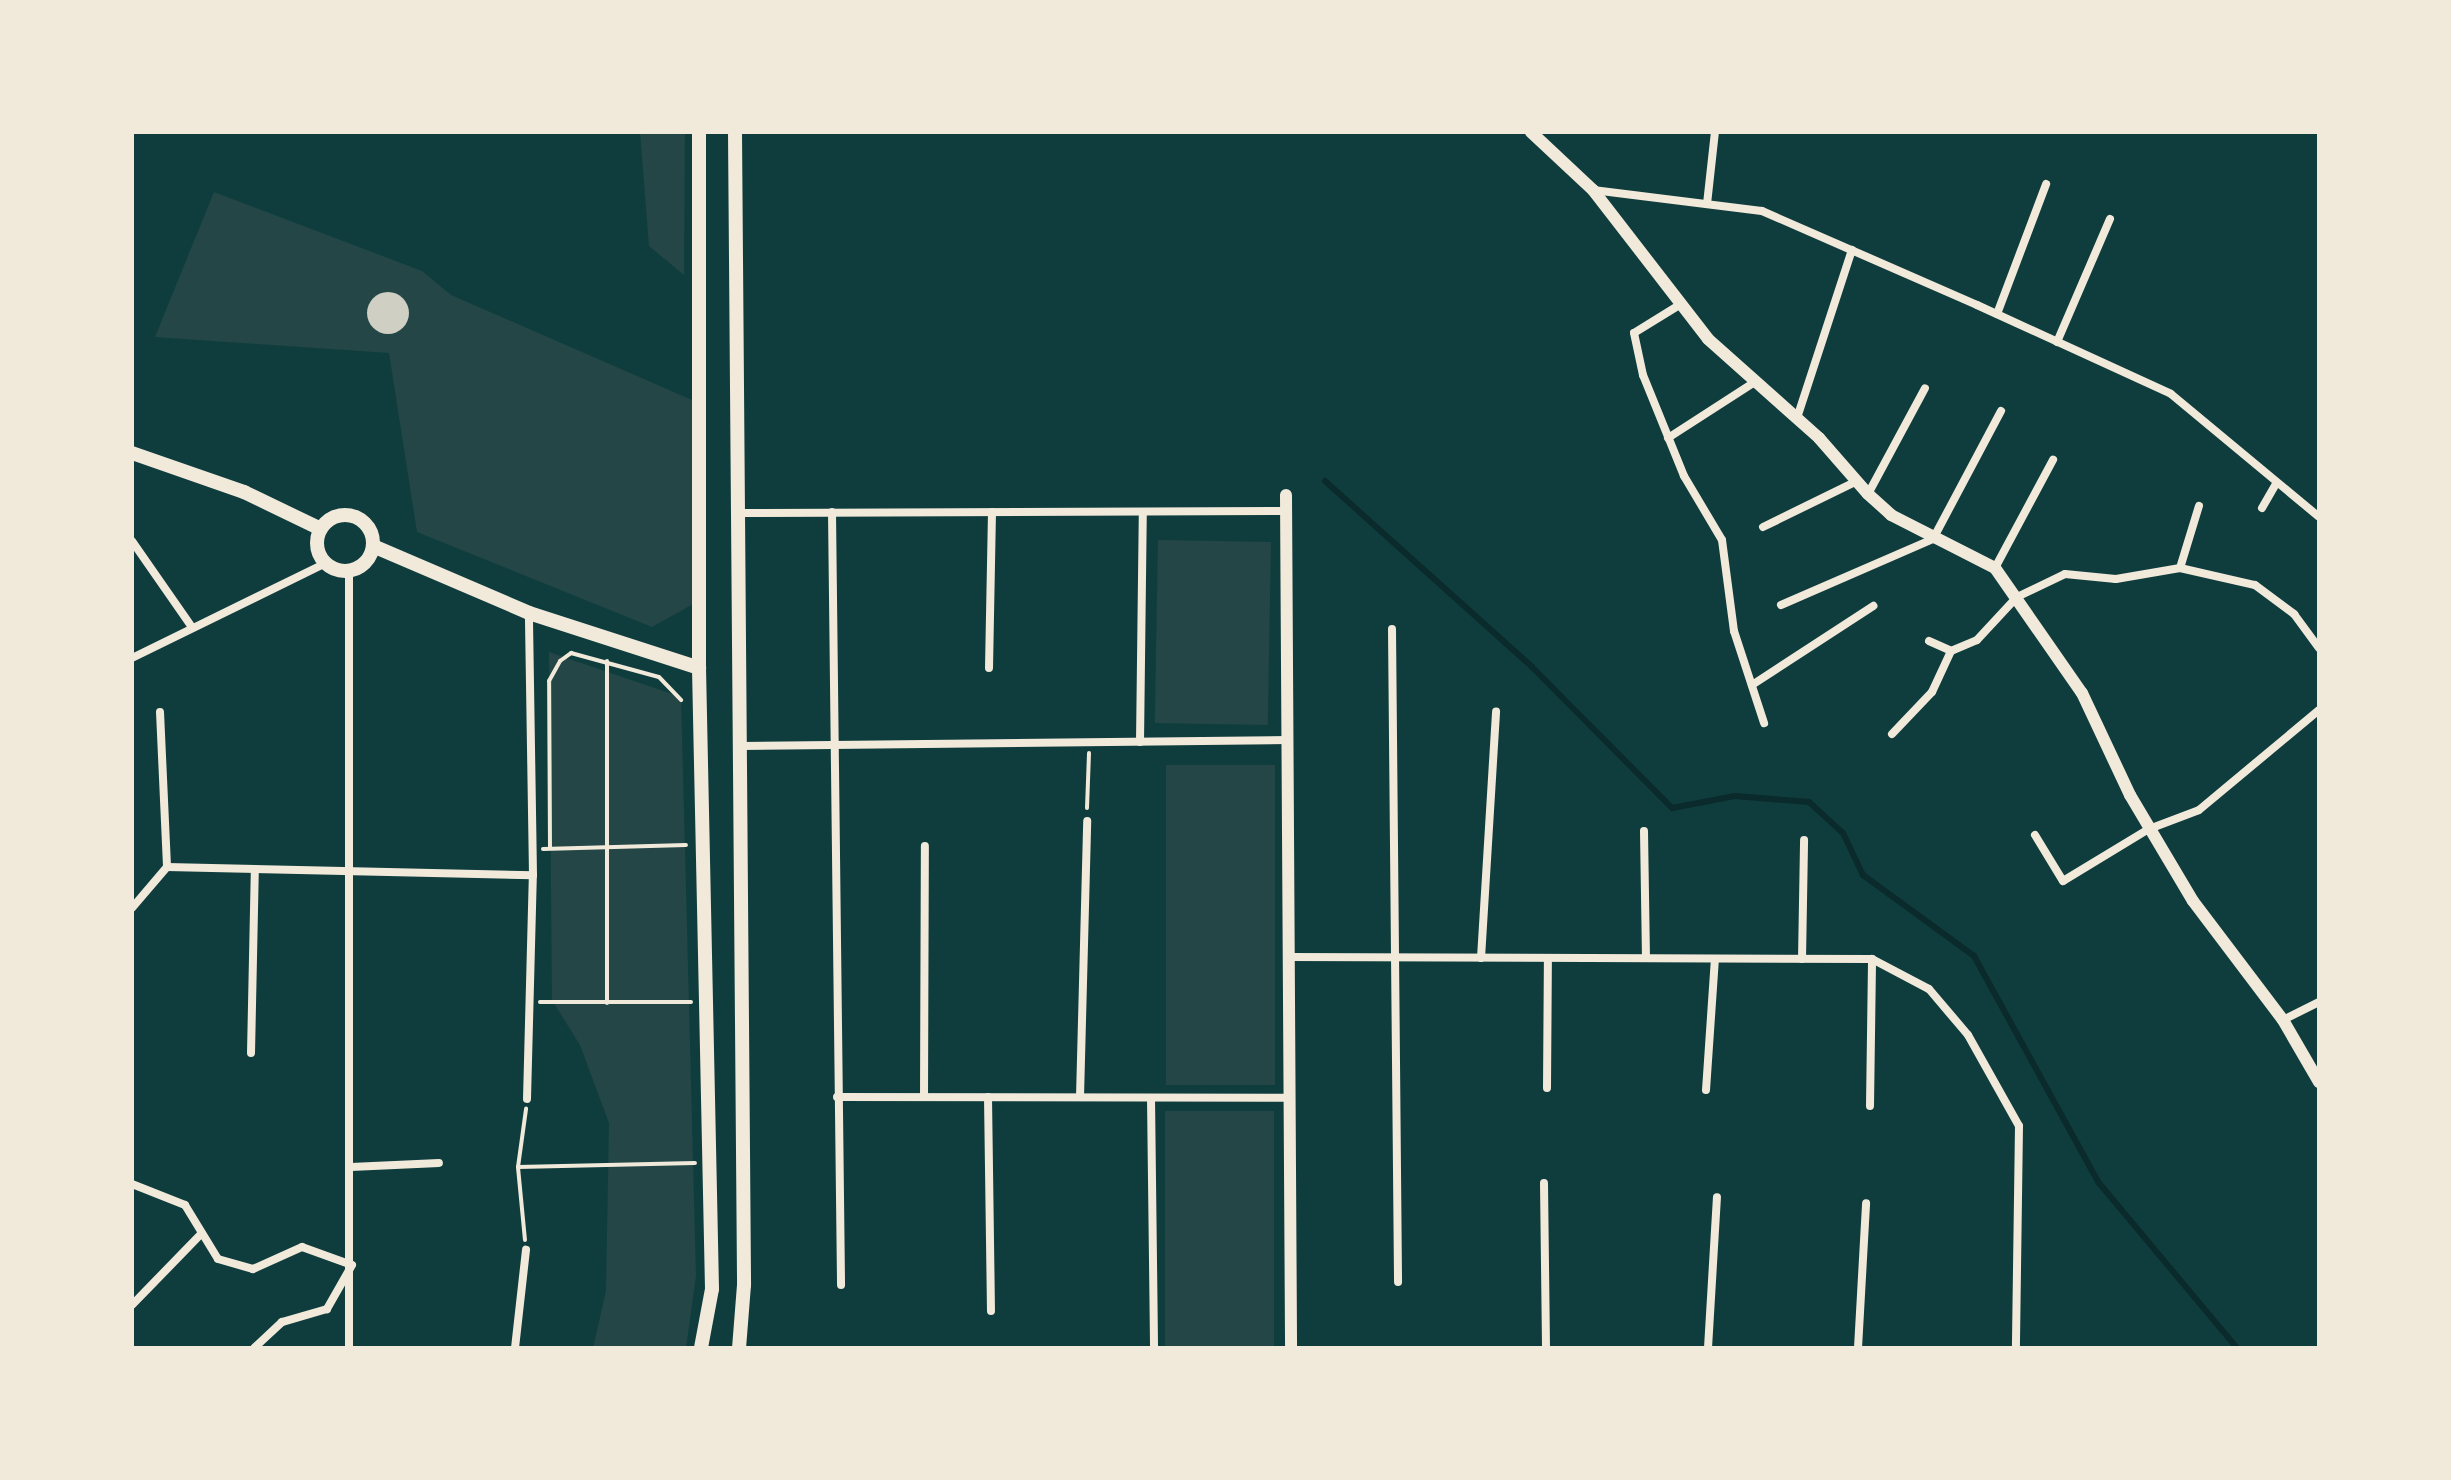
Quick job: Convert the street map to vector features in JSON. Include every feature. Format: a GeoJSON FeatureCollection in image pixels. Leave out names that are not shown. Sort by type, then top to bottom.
{"type":"FeatureCollection","features":[{"type":"Feature","properties":{"kind":"main road"},"geometry":{"type":"LineString","coordinates":[[699,132],[699,668],[712,1289],[701,1348]]}},
{"type":"Feature","properties":{"kind":"main road"},"geometry":{"type":"LineString","coordinates":[[735,132],[744,1285],[739,1348]]}},
{"type":"Feature","properties":{"kind":"main road"},"geometry":{"type":"LineString","coordinates":[[132,453],[244,492],[321,529]]}},
{"type":"Feature","properties":{"kind":"main road"},"geometry":{"type":"LineString","coordinates":[[354,516],[364,523],[373,546],[369,558],[349,571],[326,563],[317,541],[321,529],[330,520],[354,516]]}},
{"type":"Feature","properties":{"kind":"main road"},"geometry":{"type":"LineString","coordinates":[[373,546],[529,613],[699,668]]}},
{"type":"Feature","properties":{"kind":"street"},"geometry":{"type":"LineString","coordinates":[[1531,132],[1593,190],[1708,339],[1797,418],[1868,494],[1891,515],[1995,568],[2082,693],[2149,829],[2193,901],[2283,1020],[2319,1082]]}},
{"type":"Feature","properties":{"kind":"street"},"geometry":{"type":"LineString","coordinates":[[1707,204],[1715,132]]}},
{"type":"Feature","properties":{"kind":"street"},"geometry":{"type":"LineString","coordinates":[[1997,314],[2046,184]]}},
{"type":"Feature","properties":{"kind":"street"},"geometry":{"type":"LineString","coordinates":[[1593,190],[1762,211],[1997,314],[2171,394],[2319,517]]}},
{"type":"Feature","properties":{"kind":"street"},"geometry":{"type":"LineString","coordinates":[[2057,342],[2110,219]]}},
{"type":"Feature","properties":{"kind":"street"},"geometry":{"type":"LineString","coordinates":[[1797,418],[1852,250]]}},
{"type":"Feature","properties":{"kind":"street"},"geometry":{"type":"LineString","coordinates":[[1681,304],[1634,333],[1643,375],[1668,438],[1690,489],[1722,540],[1734,631],[1764,723]]}},
{"type":"Feature","properties":{"kind":"street"},"geometry":{"type":"LineString","coordinates":[[1668,438],[1755,382]]}},
{"type":"Feature","properties":{"kind":"street"},"geometry":{"type":"LineString","coordinates":[[1868,494],[1925,388]]}},
{"type":"Feature","properties":{"kind":"street"},"geometry":{"type":"LineString","coordinates":[[1781,605],[1933,539],[2001,411]]}},
{"type":"Feature","properties":{"kind":"street"},"geometry":{"type":"LineString","coordinates":[[1995,568],[2053,460]]}},
{"type":"Feature","properties":{"kind":"street"},"geometry":{"type":"LineString","coordinates":[[1763,527],[1857,481]]}},
{"type":"Feature","properties":{"kind":"street"},"geometry":{"type":"LineString","coordinates":[[2262,508],[2276,484]]}},
{"type":"Feature","properties":{"kind":"street"},"geometry":{"type":"LineString","coordinates":[[1286,495],[1291,1348]]}},
{"type":"Feature","properties":{"kind":"street"},"geometry":{"type":"LineString","coordinates":[[2180,568],[2199,506]]}},
{"type":"Feature","properties":{"kind":"street"},"geometry":{"type":"LineString","coordinates":[[740,513],[1286,511]]}},
{"type":"Feature","properties":{"kind":"street"},"geometry":{"type":"LineString","coordinates":[[832,512],[832,745],[841,1285]]}},
{"type":"Feature","properties":{"kind":"street"},"geometry":{"type":"LineString","coordinates":[[989,668],[992,512]]}},
{"type":"Feature","properties":{"kind":"street"},"geometry":{"type":"LineString","coordinates":[[1140,742],[1143,512]]}},
{"type":"Feature","properties":{"kind":"street"},"geometry":{"type":"LineString","coordinates":[[132,541],[191,626]]}},
{"type":"Feature","properties":{"kind":"street"},"geometry":{"type":"LineString","coordinates":[[132,658],[191,626],[326,563]]}},
{"type":"Feature","properties":{"kind":"street"},"geometry":{"type":"LineString","coordinates":[[1892,734],[1932,692],[1951,651],[1977,640],[2017,597],[2065,574],[2116,579],[2180,568],[2255,585],[2294,614],[2319,648]]}},
{"type":"Feature","properties":{"kind":"street"},"geometry":{"type":"LineString","coordinates":[[349,571],[352,1265],[349,1348]]}},
{"type":"Feature","properties":{"kind":"street"},"geometry":{"type":"LineString","coordinates":[[1752,685],[1873,606]]}},
{"type":"Feature","properties":{"kind":"street"},"geometry":{"type":"LineString","coordinates":[[527,1099],[533,875],[529,613]]}},
{"type":"Feature","properties":{"kind":"street"},"geometry":{"type":"LineString","coordinates":[[1392,629],[1398,1282]]}},
{"type":"Feature","properties":{"kind":"street"},"geometry":{"type":"LineString","coordinates":[[1929,641],[1951,651]]}},
{"type":"Feature","properties":{"kind":"street"},"geometry":{"type":"LineString","coordinates":[[2035,835],[2063,881],[2149,829],[2199,810],[2319,710]]}},
{"type":"Feature","properties":{"kind":"street"},"geometry":{"type":"LineString","coordinates":[[1481,958],[1496,711]]}},
{"type":"Feature","properties":{"kind":"street"},"geometry":{"type":"LineString","coordinates":[[132,908],[167,867],[160,712]]}},
{"type":"Feature","properties":{"kind":"street"},"geometry":{"type":"LineString","coordinates":[[741,746],[1288,740]]}},
{"type":"Feature","properties":{"kind":"street"},"geometry":{"type":"LineString","coordinates":[[1080,1097],[1087,821]]}},
{"type":"Feature","properties":{"kind":"street"},"geometry":{"type":"LineString","coordinates":[[1644,831],[1646,958]]}},
{"type":"Feature","properties":{"kind":"street"},"geometry":{"type":"LineString","coordinates":[[1802,959],[1804,840]]}},
{"type":"Feature","properties":{"kind":"street"},"geometry":{"type":"LineString","coordinates":[[924,1097],[925,846]]}},
{"type":"Feature","properties":{"kind":"street"},"geometry":{"type":"LineString","coordinates":[[167,867],[533,875]]}},
{"type":"Feature","properties":{"kind":"street"},"geometry":{"type":"LineString","coordinates":[[251,1053],[255,869]]}},
{"type":"Feature","properties":{"kind":"street"},"geometry":{"type":"LineString","coordinates":[[1289,957],[1872,959],[1929,989],[1968,1035],[2019,1126],[2016,1348]]}},
{"type":"Feature","properties":{"kind":"street"},"geometry":{"type":"LineString","coordinates":[[1547,1088],[1548,958]]}},
{"type":"Feature","properties":{"kind":"street"},"geometry":{"type":"LineString","coordinates":[[1706,1090],[1715,959]]}},
{"type":"Feature","properties":{"kind":"street"},"geometry":{"type":"LineString","coordinates":[[1870,1106],[1872,959]]}},
{"type":"Feature","properties":{"kind":"street"},"geometry":{"type":"LineString","coordinates":[[2283,1020],[2319,1002]]}},
{"type":"Feature","properties":{"kind":"street"},"geometry":{"type":"LineString","coordinates":[[837,1097],[1290,1098]]}},
{"type":"Feature","properties":{"kind":"street"},"geometry":{"type":"LineString","coordinates":[[988,1097],[991,1311]]}},
{"type":"Feature","properties":{"kind":"street"},"geometry":{"type":"LineString","coordinates":[[1151,1098],[1154,1348]]}},
{"type":"Feature","properties":{"kind":"street"},"geometry":{"type":"LineString","coordinates":[[351,1167],[439,1163]]}},
{"type":"Feature","properties":{"kind":"street"},"geometry":{"type":"LineString","coordinates":[[1544,1183],[1546,1348]]}},
{"type":"Feature","properties":{"kind":"street"},"geometry":{"type":"LineString","coordinates":[[132,1184],[185,1205],[218,1259],[253,1269],[302,1247],[352,1265]]}},
{"type":"Feature","properties":{"kind":"street"},"geometry":{"type":"LineString","coordinates":[[1708,1348],[1717,1197]]}},
{"type":"Feature","properties":{"kind":"street"},"geometry":{"type":"LineString","coordinates":[[1858,1348],[1866,1203]]}},
{"type":"Feature","properties":{"kind":"street"},"geometry":{"type":"LineString","coordinates":[[132,1305],[202,1233]]}},
{"type":"Feature","properties":{"kind":"street"},"geometry":{"type":"LineString","coordinates":[[515,1348],[526,1250]]}},
{"type":"Feature","properties":{"kind":"street"},"geometry":{"type":"LineString","coordinates":[[254,1348],[282,1322],[327,1309],[352,1265]]}},
{"type":"Feature","properties":{"kind":"path"},"geometry":{"type":"LineString","coordinates":[[607,638],[607,1003]]}},
{"type":"Feature","properties":{"kind":"path"},"geometry":{"type":"LineString","coordinates":[[550,848],[549,681],[571,653],[659,677],[681,697],[683,711]]}},
{"type":"Feature","properties":{"kind":"path"},"geometry":{"type":"LineString","coordinates":[[1087,821],[1089,743]]}},
{"type":"Feature","properties":{"kind":"path"},"geometry":{"type":"LineString","coordinates":[[533,849],[703,845]]}},
{"type":"Feature","properties":{"kind":"path"},"geometry":{"type":"LineString","coordinates":[[530,1002],[706,1002]]}},
{"type":"Feature","properties":{"kind":"path"},"geometry":{"type":"LineString","coordinates":[[526,1250],[518,1167],[527,1099]]}},
{"type":"Feature","properties":{"kind":"path"},"geometry":{"type":"LineString","coordinates":[[518,1167],[709,1163]]}},
{"type":"Feature","properties":{"kind":"shaded area"},"geometry":{"type":"Polygon","coordinates":[[[640,132],[685,132],[684,275],[649,246],[640,132]]]}},
{"type":"Feature","properties":{"kind":"shaded area"},"geometry":{"type":"Polygon","coordinates":[[[214,192],[422,271],[451,295],[692,400],[695,603],[652,627],[417,532],[389,353],[155,337],[214,192]]]}},
{"type":"Feature","properties":{"kind":"shaded area"},"geometry":{"type":"Polygon","coordinates":[[[1158,540],[1271,542],[1268,725],[1155,723],[1158,540]]]}},
{"type":"Feature","properties":{"kind":"shaded area"},"geometry":{"type":"Polygon","coordinates":[[[549,652],[681,697],[696,1276],[686,1348],[593,1348],[606,1291],[609,1123],[580,1045],[552,1000],[549,652]]]}},
{"type":"Feature","properties":{"kind":"shaded area"},"geometry":{"type":"Polygon","coordinates":[[[1166,765],[1275,765],[1275,1085],[1166,1085],[1166,765]]]}},
{"type":"Feature","properties":{"kind":"shaded area"},"geometry":{"type":"Polygon","coordinates":[[[1165,1111],[1274,1111],[1274,1348],[1165,1348],[1165,1111]]]}},
{"type":"Feature","properties":{"kind":"building"},"geometry":{"type":"Polygon","coordinates":[[[388,292],[403,298],[409,313],[403,328],[388,334],[373,328],[367,313],[373,298],[388,292]]]}},
{"type":"Feature","properties":{"kind":"waterway"},"geometry":{"type":"LineString","coordinates":[[1325,481],[1532,667],[1672,808],[1735,796],[1809,802],[1843,833],[1863,875],[1974,956],[2099,1183],[2237,1348]]}}]}
